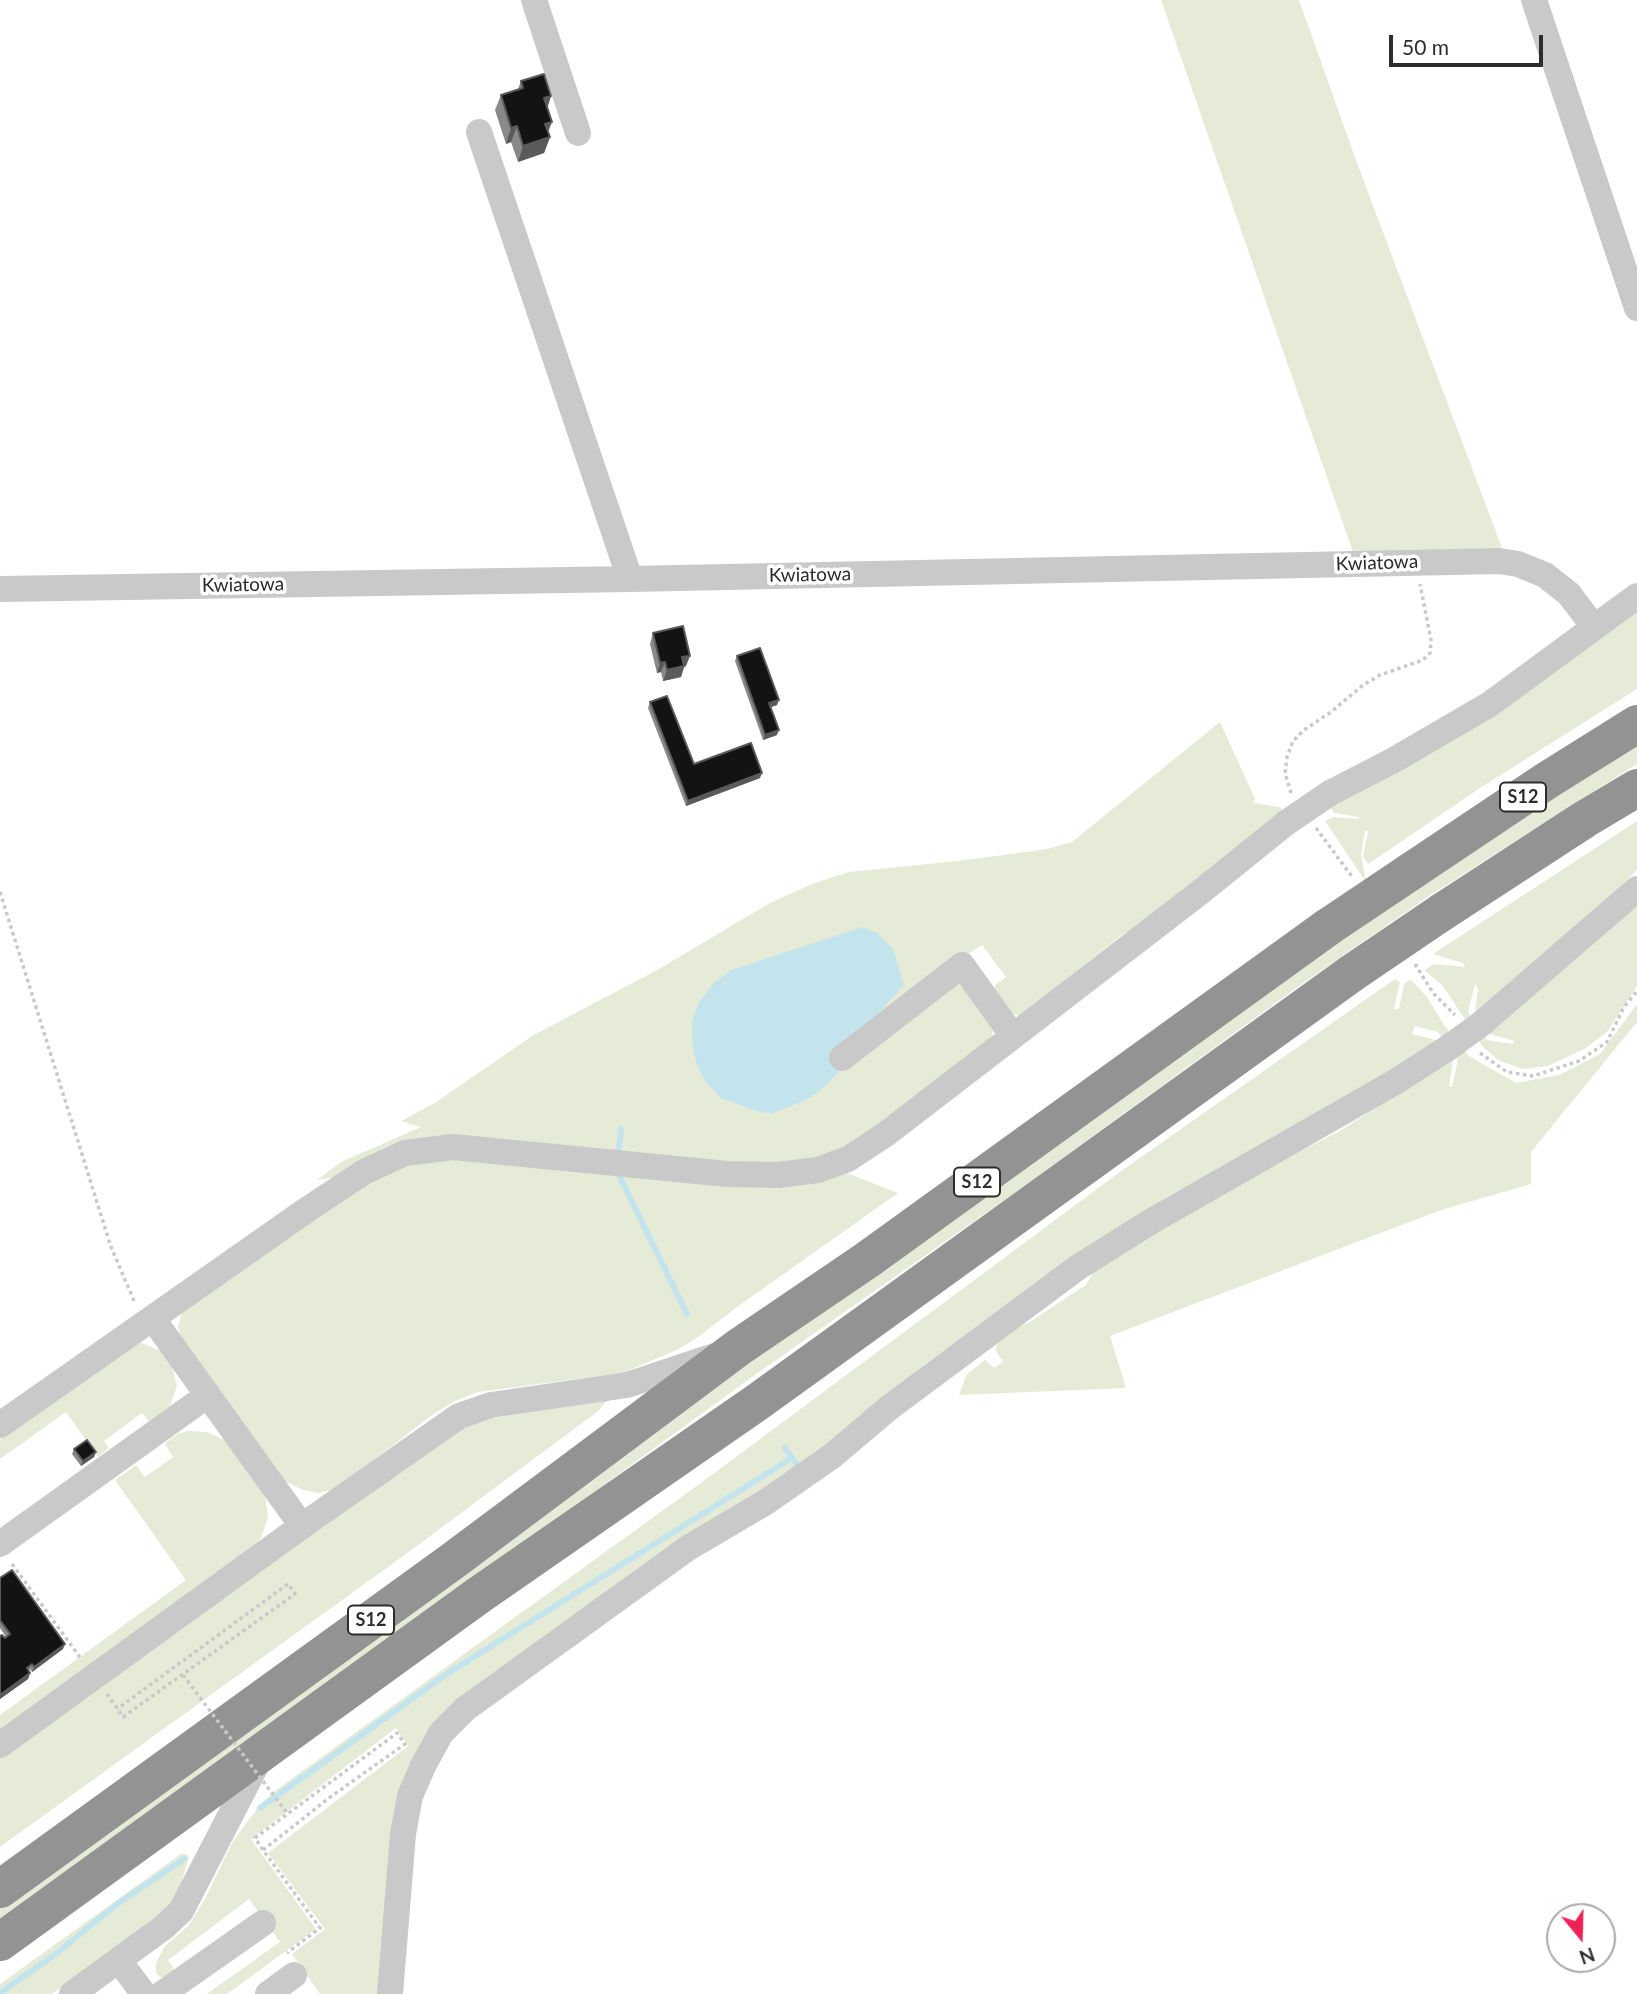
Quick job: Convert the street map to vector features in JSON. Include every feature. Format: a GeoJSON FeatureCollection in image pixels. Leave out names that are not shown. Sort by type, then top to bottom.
{"type":"FeatureCollection","features":[{"type":"Feature","properties":{"kind":"highway","name":"S12"},"geometry":{"type":"LineString","coordinates":[[0,1889],[454,1560],[739,1347],[879,1252],[1328,928],[1637,724]]}},
{"type":"Feature","properties":{"kind":"highway","name":"S12"},"geometry":{"type":"LineString","coordinates":[[0,1942],[479,1595],[756,1403],[1352,973],[1585,819],[1637,788]]}},
{"type":"Feature","properties":{"kind":"street"},"geometry":{"type":"LineString","coordinates":[[534,0],[578,133]]}},
{"type":"Feature","properties":{"kind":"street"},"geometry":{"type":"LineString","coordinates":[[1534,0],[1637,308]]}},
{"type":"Feature","properties":{"kind":"street"},"geometry":{"type":"LineString","coordinates":[[479,132],[630,579]]}},
{"type":"Feature","properties":{"kind":"street","name":"Kwiatowa"},"geometry":{"type":"LineString","coordinates":[[0,589],[1499,561],[1530,568],[1545,575],[1569,594],[1594,627]]}},
{"type":"Feature","properties":{"kind":"street"},"geometry":{"type":"LineString","coordinates":[[0,1425],[364,1172],[405,1153],[453,1147],[727,1174],[778,1175],[818,1170],[848,1159],[886,1134],[1203,890],[1291,812],[1394,760],[1490,704],[1637,596]]}},
{"type":"Feature","properties":{"kind":"street"},"geometry":{"type":"LineString","coordinates":[[390,1994],[403,1834],[410,1796],[422,1766],[441,1733],[465,1709],[688,1548],[766,1502],[832,1456],[890,1407],[1077,1268],[1150,1222],[1395,1082],[1448,1048],[1637,889]]}},
{"type":"Feature","properties":{"kind":"street"},"geometry":{"type":"LineString","coordinates":[[842,1058],[962,965],[1013,1036]]}},
{"type":"Feature","properties":{"kind":"street"},"geometry":{"type":"LineString","coordinates":[[149,1322],[208,1395],[302,1526]]}},
{"type":"Feature","properties":{"kind":"street"},"geometry":{"type":"LineString","coordinates":[[0,1745],[459,1416],[491,1405],[627,1385],[739,1347]]}},
{"type":"Feature","properties":{"kind":"street"},"geometry":{"type":"LineString","coordinates":[[4,1551],[208,1395]]}},
{"type":"Feature","properties":{"kind":"street"},"geometry":{"type":"LineString","coordinates":[[72,1994],[164,1927],[181,1911],[262,1752]]}},
{"type":"Feature","properties":{"kind":"street"},"geometry":{"type":"LineString","coordinates":[[162,1994],[263,1923]]}},
{"type":"Feature","properties":{"kind":"street"},"geometry":{"type":"LineString","coordinates":[[119,1961],[144,1994]]}},
{"type":"Feature","properties":{"kind":"street"},"geometry":{"type":"LineString","coordinates":[[268,1994],[290,1964]]}},
{"type":"Feature","properties":{"kind":"path"},"geometry":{"type":"LineString","coordinates":[[1291,812],[1285,773],[1293,741],[1363,685],[1380,675],[1423,660],[1430,653],[1429,630],[1416,561]]}},
{"type":"Feature","properties":{"kind":"path"},"geometry":{"type":"LineString","coordinates":[[1312,823],[1360,888]]}},
{"type":"Feature","properties":{"kind":"path"},"geometry":{"type":"LineString","coordinates":[[0,892],[111,1247],[149,1322]]}},
{"type":"Feature","properties":{"kind":"path"},"geometry":{"type":"LineString","coordinates":[[1415,964],[1433,993],[1472,1030],[1483,1057],[1507,1072],[1533,1076],[1579,1061],[1606,1042],[1624,1007],[1637,991]]}},
{"type":"Feature","properties":{"kind":"path"},"geometry":{"type":"LineString","coordinates":[[4,1551],[94,1677],[117,1709],[123,1717],[295,1594],[288,1584],[117,1709]]}},
{"type":"Feature","properties":{"kind":"path"},"geometry":{"type":"LineString","coordinates":[[183,1675],[287,1813]]}},
{"type":"Feature","properties":{"kind":"path"},"geometry":{"type":"LineString","coordinates":[[263,1850],[329,1798],[405,1744],[397,1733],[255,1838],[263,1850],[320,1928],[290,1964]]}},
{"type":"Feature","properties":{"kind":"green space"},"geometry":{"type":"Polygon","coordinates":[[[1161,0],[1299,0],[1357,163],[1502,548],[1353,552],[1161,0]]]}},
{"type":"Feature","properties":{"kind":"green space"},"geometry":{"type":"Polygon","coordinates":[[[1637,612],[1637,689],[1480,788],[1368,864],[1363,857],[1368,831],[1365,831],[1361,855],[1366,882],[1325,821],[1333,817],[1359,817],[1334,813],[1330,806],[1637,612]]]}},
{"type":"Feature","properties":{"kind":"green space"},"geometry":{"type":"Polygon","coordinates":[[[1220,722],[1255,799],[1253,803],[1280,807],[1285,813],[1140,926],[1123,934],[1065,980],[1025,1017],[1006,1012],[995,994],[995,985],[1006,977],[982,945],[951,965],[990,1024],[993,1031],[991,1040],[982,1051],[826,1160],[779,1168],[460,1139],[337,1177],[317,1180],[341,1162],[421,1127],[401,1121],[435,1103],[532,1036],[659,969],[770,903],[815,883],[849,872],[958,861],[1047,849],[1072,842],[1220,722]]]}},
{"type":"Feature","properties":{"kind":"green space"},"geometry":{"type":"Polygon","coordinates":[[[1637,745],[1637,764],[1432,894],[1299,986],[1020,1189],[759,1372],[0,1924],[0,1906],[568,1492],[1423,880],[1637,745]]]}},
{"type":"Feature","properties":{"kind":"green space"},"geometry":{"type":"Polygon","coordinates":[[[1637,821],[1637,870],[1550,956],[1475,1013],[1478,989],[1475,984],[1468,1012],[1487,1040],[1513,1044],[1514,1041],[1488,1031],[1637,901],[1637,986],[1607,1032],[1586,1048],[1548,1066],[1522,1069],[1498,1060],[1483,1047],[1443,986],[1424,970],[1434,964],[1465,967],[1463,963],[1433,954],[1637,821]]]}},
{"type":"Feature","properties":{"kind":"green space"},"geometry":{"type":"Polygon","coordinates":[[[1395,979],[1400,982],[1394,1009],[1399,1009],[1404,984],[1410,980],[1427,997],[1444,1025],[1469,1056],[1516,1083],[1559,1075],[1600,1054],[1637,1004],[1637,1022],[1531,1152],[1531,1184],[1441,1210],[1110,1336],[1126,1388],[959,1395],[967,1374],[985,1360],[994,1368],[1003,1362],[996,1351],[997,1340],[1086,1285],[1099,1262],[1196,1204],[1338,1132],[1453,1059],[1449,1086],[1452,1087],[1458,1060],[1438,1032],[1415,1026],[1412,1034],[1440,1041],[1295,1127],[1165,1198],[1041,1282],[925,1364],[862,1419],[418,1752],[383,1994],[320,1994],[292,1954],[325,1929],[268,1853],[408,1746],[396,1728],[251,1839],[316,1929],[227,1994],[207,1994],[280,1942],[249,1899],[168,1960],[177,1974],[169,1979],[156,1973],[156,1963],[165,1946],[189,1925],[233,1841],[260,1805],[276,1790],[698,1485],[1124,1169],[1395,979]]]}},
{"type":"Feature","properties":{"kind":"green space"},"geometry":{"type":"Polygon","coordinates":[[[424,1158],[844,1172],[898,1193],[677,1350],[622,1373],[478,1392],[455,1401],[432,1415],[332,1490],[318,1493],[303,1490],[285,1481],[181,1338],[178,1327],[183,1308],[349,1193],[424,1158]]]}},
{"type":"Feature","properties":{"kind":"green space"},"geometry":{"type":"Polygon","coordinates":[[[142,1343],[161,1351],[172,1366],[177,1386],[170,1406],[162,1418],[152,1425],[142,1413],[104,1441],[109,1448],[98,1457],[66,1412],[0,1459],[0,1439],[133,1344],[142,1343]]]}},
{"type":"Feature","properties":{"kind":"green space"},"geometry":{"type":"Polygon","coordinates":[[[608,1400],[597,1412],[410,1551],[0,1847],[0,1758],[462,1423],[608,1400]]]}},
{"type":"Feature","properties":{"kind":"green space"},"geometry":{"type":"Polygon","coordinates":[[[188,1431],[207,1432],[227,1441],[265,1496],[268,1517],[261,1538],[254,1546],[0,1731],[0,1715],[186,1580],[115,1480],[136,1465],[145,1477],[173,1457],[165,1444],[177,1434],[188,1431]]]}},
{"type":"Feature","properties":{"kind":"green space"},"geometry":{"type":"Polygon","coordinates":[[[182,1853],[189,1856],[178,1895],[160,1917],[52,1994],[0,1994],[0,1984],[182,1853]]]}},
{"type":"Feature","properties":{"kind":"water"},"geometry":{"type":"Polygon","coordinates":[[[863,927],[877,933],[893,949],[904,985],[865,1028],[846,1064],[823,1088],[806,1100],[773,1113],[759,1112],[721,1098],[705,1081],[696,1062],[692,1021],[700,1000],[715,982],[731,970],[863,927]]]}},
{"type":"Feature","properties":{"kind":"building"},"geometry":{"type":"Polygon","coordinates":[[[544,74],[551,96],[544,98],[552,122],[545,124],[550,137],[523,146],[517,126],[511,128],[501,95],[523,88],[521,81],[544,74]]]}},
{"type":"Feature","properties":{"kind":"building"},"geometry":{"type":"Polygon","coordinates":[[[683,626],[690,656],[682,657],[684,666],[667,670],[665,662],[660,663],[653,633],[683,626]]]}},
{"type":"Feature","properties":{"kind":"building"},"geometry":{"type":"Polygon","coordinates":[[[760,648],[779,700],[769,703],[779,730],[765,735],[737,656],[760,648]]]}},
{"type":"Feature","properties":{"kind":"building"},"geometry":{"type":"Polygon","coordinates":[[[667,696],[694,764],[751,743],[762,773],[688,801],[650,702],[667,696]]]}},
{"type":"Feature","properties":{"kind":"building"},"geometry":{"type":"Polygon","coordinates":[[[87,1440],[96,1452],[83,1461],[74,1449],[87,1440]]]}},
{"type":"Feature","properties":{"kind":"building"},"geometry":{"type":"Polygon","coordinates":[[[12,1570],[65,1644],[34,1667],[32,1664],[27,1668],[30,1673],[0,1695],[0,1636],[5,1638],[10,1634],[0,1620],[0,1578],[12,1570]]]}},
{"type":"Feature","properties":{"kind":"waterway"},"geometry":{"type":"LineString","coordinates":[[618,1157],[621,1129]]}},
{"type":"Feature","properties":{"kind":"waterway"},"geometry":{"type":"LineString","coordinates":[[617,1171],[687,1314]]}},
{"type":"Feature","properties":{"kind":"waterway"},"geometry":{"type":"LineString","coordinates":[[785,1448],[797,1465]]}},
{"type":"Feature","properties":{"kind":"waterway"},"geometry":{"type":"LineString","coordinates":[[260,1808],[445,1675],[792,1458]]}},
{"type":"Feature","properties":{"kind":"waterway"},"geometry":{"type":"LineString","coordinates":[[0,1993],[53,1956],[116,1905],[184,1859]]}}]}
